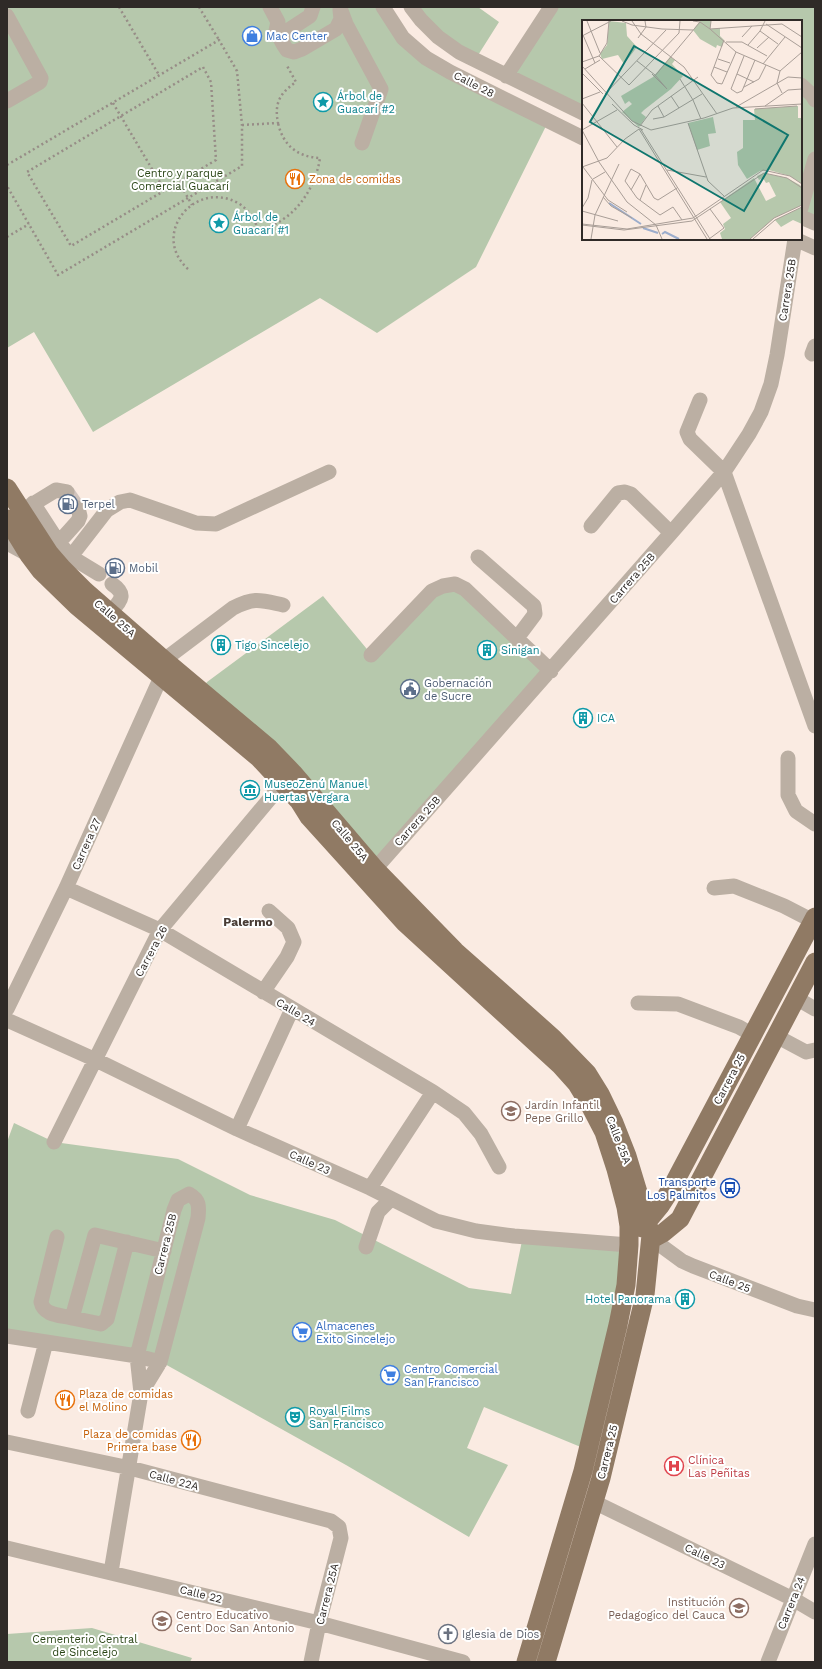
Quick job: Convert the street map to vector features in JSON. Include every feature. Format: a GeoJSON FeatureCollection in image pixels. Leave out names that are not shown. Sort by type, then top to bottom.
{"type":"FeatureCollection","features":[{"type":"Feature","properties":{"kind":"main road","name":"Calle 25A"},"geometry":{"type":"LineString","coordinates":[[7,488],[20,511],[110,613],[163,668],[259,758],[283,783],[299,800],[309,817],[404,922],[560,1065],[577,1084],[591,1106],[604,1132],[616,1169],[626,1207],[629,1226],[629,1245]]}},
{"type":"Feature","properties":{"kind":"main road","name":"Calle 25A"},"geometry":{"type":"LineString","coordinates":[[20,511],[29,555],[41,570],[77,606],[163,668],[269,748],[293,773],[375,869],[455,951],[553,1038],[587,1073],[600,1094],[614,1123],[626,1156],[647,1229]]}},
{"type":"Feature","properties":{"kind":"main road"},"geometry":{"type":"LineString","coordinates":[[299,800],[314,813],[366,870],[372,872],[375,869]]}},
{"type":"Feature","properties":{"kind":"main road","name":"Carrera 25"},"geometry":{"type":"LineString","coordinates":[[546,1662],[594,1502],[645,1295],[647,1229],[671,1189],[814,919]]}},
{"type":"Feature","properties":{"kind":"main road","name":"Carrera 25"},"geometry":{"type":"LineString","coordinates":[[647,1229],[663,1233],[680,1219],[814,965]]}},
{"type":"Feature","properties":{"kind":"main road"},"geometry":{"type":"LineString","coordinates":[[626,1207],[647,1229],[629,1245]]}},
{"type":"Feature","properties":{"kind":"main road","name":"Carrera 25"},"geometry":{"type":"LineString","coordinates":[[526,1662],[583,1471],[626,1284],[629,1245]]}},
{"type":"Feature","properties":{"kind":"street"},"geometry":{"type":"LineString","coordinates":[[270,7],[278,22],[276,31],[282,51]]}},
{"type":"Feature","properties":{"kind":"street"},"geometry":{"type":"LineString","coordinates":[[282,51],[282,39],[284,32],[310,16],[313,7]]}},
{"type":"Feature","properties":{"kind":"street","name":"Calle 28"},"geometry":{"type":"LineString","coordinates":[[383,7],[403,38],[426,58],[464,79],[582,138]]}},
{"type":"Feature","properties":{"kind":"street","name":"Calle 28"},"geometry":{"type":"LineString","coordinates":[[411,7],[421,20],[438,37],[459,52],[582,113]]}},
{"type":"Feature","properties":{"kind":"street"},"geometry":{"type":"LineString","coordinates":[[506,76],[551,7]]}},
{"type":"Feature","properties":{"kind":"street"},"geometry":{"type":"LineString","coordinates":[[282,51],[298,51],[332,32],[336,29],[340,22],[340,8]]}},
{"type":"Feature","properties":{"kind":"street"},"geometry":{"type":"LineString","coordinates":[[340,8],[346,24],[381,89],[362,143]]}},
{"type":"Feature","properties":{"kind":"street"},"geometry":{"type":"LineString","coordinates":[[7,16],[41,78],[40,82],[7,101]]}},
{"type":"Feature","properties":{"kind":"street"},"geometry":{"type":"LineString","coordinates":[[802,86],[815,100]]}},
{"type":"Feature","properties":{"kind":"street"},"geometry":{"type":"LineString","coordinates":[[802,204],[815,159]]}},
{"type":"Feature","properties":{"kind":"street"},"geometry":{"type":"LineString","coordinates":[[802,217],[815,223]]}},
{"type":"Feature","properties":{"kind":"street","name":"Carrera 25B"},"geometry":{"type":"LineString","coordinates":[[375,869],[551,671],[724,472],[749,434],[761,412],[771,384],[795,240]]}},
{"type":"Feature","properties":{"kind":"street"},"geometry":{"type":"LineString","coordinates":[[797,240],[815,248]]}},
{"type":"Feature","properties":{"kind":"street"},"geometry":{"type":"LineString","coordinates":[[700,400],[688,432],[690,439],[724,472],[815,726]]}},
{"type":"Feature","properties":{"kind":"street"},"geometry":{"type":"LineString","coordinates":[[99,574],[66,562],[107,510],[120,502],[130,500],[196,523],[216,524],[328,472]]}},
{"type":"Feature","properties":{"kind":"street"},"geometry":{"type":"LineString","coordinates":[[20,511],[56,490],[67,492]]}},
{"type":"Feature","properties":{"kind":"street"},"geometry":{"type":"LineString","coordinates":[[591,526],[618,493],[625,492],[631,494],[671,533]]}},
{"type":"Feature","properties":{"kind":"street"},"geometry":{"type":"LineString","coordinates":[[54,548],[78,522],[80,516],[78,508]]}},
{"type":"Feature","properties":{"kind":"street"},"geometry":{"type":"LineString","coordinates":[[7,543],[29,555]]}},
{"type":"Feature","properties":{"kind":"street"},"geometry":{"type":"LineString","coordinates":[[478,557],[534,606],[535,614],[517,638]]}},
{"type":"Feature","properties":{"kind":"street"},"geometry":{"type":"LineString","coordinates":[[110,613],[121,599],[122,593],[112,584]]}},
{"type":"Feature","properties":{"kind":"street"},"geometry":{"type":"LineString","coordinates":[[370,654],[432,591],[443,586],[455,584],[465,589],[551,671]]}},
{"type":"Feature","properties":{"kind":"street"},"geometry":{"type":"LineString","coordinates":[[163,668],[233,608],[244,602],[255,599],[283,605]]}},
{"type":"Feature","properties":{"kind":"street","name":"Carrera 27"},"geometry":{"type":"LineString","coordinates":[[7,1009],[66,888],[163,668]]}},
{"type":"Feature","properties":{"kind":"street"},"geometry":{"type":"LineString","coordinates":[[788,758],[788,795],[796,811],[815,824]]}},
{"type":"Feature","properties":{"kind":"street","name":"Carrera 26"},"geometry":{"type":"LineString","coordinates":[[54,1142],[160,930],[283,783]]}},
{"type":"Feature","properties":{"kind":"street"},"geometry":{"type":"LineString","coordinates":[[714,888],[734,886],[814,919]]}},
{"type":"Feature","properties":{"kind":"street","name":"Calle 24"},"geometry":{"type":"LineString","coordinates":[[66,888],[160,930],[292,1010],[433,1092],[464,1113],[481,1134],[499,1167]]}},
{"type":"Feature","properties":{"kind":"street"},"geometry":{"type":"LineString","coordinates":[[263,992],[288,958],[294,942],[288,928],[268,912]]}},
{"type":"Feature","properties":{"kind":"street"},"geometry":{"type":"LineString","coordinates":[[796,998],[815,1009]]}},
{"type":"Feature","properties":{"kind":"street"},"geometry":{"type":"LineString","coordinates":[[638,1002],[678,1004],[739,1027],[752,1035]]}},
{"type":"Feature","properties":{"kind":"street"},"geometry":{"type":"LineString","coordinates":[[237,1129],[292,1010]]}},
{"type":"Feature","properties":{"kind":"street","name":"Calle 23"},"geometry":{"type":"LineString","coordinates":[[7,1020],[96,1060],[237,1129],[370,1188],[436,1221],[476,1231],[514,1236],[629,1245]]}},
{"type":"Feature","properties":{"kind":"street"},"geometry":{"type":"LineString","coordinates":[[776,1036],[806,1052],[815,1050]]}},
{"type":"Feature","properties":{"kind":"street"},"geometry":{"type":"LineString","coordinates":[[370,1188],[433,1092]]}},
{"type":"Feature","properties":{"kind":"street","name":"Carrera 25B"},"geometry":{"type":"LineString","coordinates":[[111,1572],[130,1468],[141,1393],[137,1356],[176,1204],[178,1200],[189,1194],[196,1198],[199,1206],[198,1218],[160,1362],[141,1393]]}},
{"type":"Feature","properties":{"kind":"street"},"geometry":{"type":"LineString","coordinates":[[366,1247],[378,1212],[391,1199]]}},
{"type":"Feature","properties":{"kind":"street","name":"Calle 25"},"geometry":{"type":"LineString","coordinates":[[647,1229],[682,1261],[797,1306],[815,1310]]}},
{"type":"Feature","properties":{"kind":"street"},"geometry":{"type":"LineString","coordinates":[[72,1318],[95,1235],[164,1251]]}},
{"type":"Feature","properties":{"kind":"street"},"geometry":{"type":"LineString","coordinates":[[57,1237],[42,1302],[42,1308],[47,1312],[101,1324],[107,1319],[127,1242]]}},
{"type":"Feature","properties":{"kind":"street"},"geometry":{"type":"LineString","coordinates":[[7,1336],[137,1356],[160,1362]]}},
{"type":"Feature","properties":{"kind":"street"},"geometry":{"type":"LineString","coordinates":[[28,1411],[46,1342]]}},
{"type":"Feature","properties":{"kind":"street","name":"Calle 22A"},"geometry":{"type":"LineString","coordinates":[[7,1442],[130,1468],[331,1521],[339,1527]]}},
{"type":"Feature","properties":{"kind":"street","name":"Calle 23"},"geometry":{"type":"LineString","coordinates":[[594,1502],[793,1598],[815,1612]]}},
{"type":"Feature","properties":{"kind":"street","name":"Carrera 25A"},"geometry":{"type":"LineString","coordinates":[[312,1662],[319,1623],[341,1538],[339,1527]]}},
{"type":"Feature","properties":{"kind":"street","name":"Carrera 24"},"geometry":{"type":"LineString","coordinates":[[768,1662],[815,1544]]}},
{"type":"Feature","properties":{"kind":"street","name":"Calle 22"},"geometry":{"type":"LineString","coordinates":[[7,1548],[319,1623],[463,1662]]}},
{"type":"Feature","properties":{"kind":"path"},"geometry":{"type":"LineString","coordinates":[[119,7],[159,75]]}},
{"type":"Feature","properties":{"kind":"path"},"geometry":{"type":"LineString","coordinates":[[7,186],[58,275],[242,166],[242,125],[237,71],[199,7]]}},
{"type":"Feature","properties":{"kind":"path"},"geometry":{"type":"LineString","coordinates":[[7,165],[219,40]]}},
{"type":"Feature","properties":{"kind":"path"},"geometry":{"type":"LineString","coordinates":[[188,270],[176,252],[173,236],[175,225],[180,217],[192,205],[203,198],[211,197],[231,200],[247,210],[254,220],[258,230],[280,221],[297,207],[314,181],[320,158],[306,156],[293,150],[282,137],[278,123],[276,113],[279,98],[285,90],[296,82],[282,51]]}},
{"type":"Feature","properties":{"kind":"path"},"geometry":{"type":"LineString","coordinates":[[203,67],[211,82],[216,160],[165,191],[71,246],[27,172],[203,67]]}},
{"type":"Feature","properties":{"kind":"path"},"geometry":{"type":"LineString","coordinates":[[113,103],[165,191]]}},
{"type":"Feature","properties":{"kind":"path"},"geometry":{"type":"LineString","coordinates":[[242,125],[278,123]]}},
{"type":"Feature","properties":{"kind":"path"},"geometry":{"type":"LineString","coordinates":[[179,182],[192,205]]}},
{"type":"Feature","properties":{"kind":"path"},"geometry":{"type":"LineString","coordinates":[[7,237],[29,224]]}},
{"type":"Feature","properties":{"kind":"green space","name":"Centro y parque Comercial Guacarí"},"geometry":{"type":"Polygon","coordinates":[[[7,7],[383,7],[403,38],[548,122],[476,267],[377,333],[320,298],[93,432],[34,332],[7,348],[7,7]]]}},
{"type":"Feature","properties":{"kind":"green space"},"geometry":{"type":"Polygon","coordinates":[[[411,7],[478,7],[499,22],[475,60],[411,7]]]}},
{"type":"Feature","properties":{"kind":"green space"},"geometry":{"type":"Polygon","coordinates":[[[551,7],[815,7],[815,223],[802,217],[802,20],[582,20],[582,113],[506,76],[551,7]]]}},
{"type":"Feature","properties":{"kind":"green space"},"geometry":{"type":"Polygon","coordinates":[[[455,584],[551,671],[375,869],[201,691],[207,682],[323,596],[371,654],[422,600],[455,584]]]}},
{"type":"Feature","properties":{"kind":"green space"},"geometry":{"type":"Polygon","coordinates":[[[14,1123],[54,1142],[178,1159],[250,1195],[335,1220],[469,1288],[511,1294],[523,1236],[629,1245],[588,1450],[484,1407],[467,1448],[508,1465],[469,1537],[346,1465],[163,1363],[7,1336],[7,1142],[14,1123]]]}},
{"type":"Feature","properties":{"kind":"green space","name":"Cementerio Central de Sincelejo"},"geometry":{"type":"Polygon","coordinates":[[[92,1628],[192,1658],[190,1662],[7,1662],[7,1634],[92,1628]]]}},
{"type":"Feature","properties":{"kind":"tunnel"},"geometry":{"type":"LineString","coordinates":[[67,492],[78,508]]}},
{"type":"Feature","properties":{"kind":"place","name":"Mac Center"},"geometry":{"type":"Point","coordinates":[252,36]}},
{"type":"Feature","properties":{"kind":"place","name":"Árbol de Guacarí #2"},"geometry":{"type":"Point","coordinates":[323,102]}},
{"type":"Feature","properties":{"kind":"place","name":"Zona de comidas"},"geometry":{"type":"Point","coordinates":[295,179]}},
{"type":"Feature","properties":{"kind":"place","name":"Árbol de Guacarí #1"},"geometry":{"type":"Point","coordinates":[219,223]}},
{"type":"Feature","properties":{"kind":"place","name":"Terpel"},"geometry":{"type":"Point","coordinates":[68,504]}},
{"type":"Feature","properties":{"kind":"place","name":"Mobil"},"geometry":{"type":"Point","coordinates":[115,568]}},
{"type":"Feature","properties":{"kind":"place","name":"Tigo Sincelejo"},"geometry":{"type":"Point","coordinates":[221,645]}},
{"type":"Feature","properties":{"kind":"place","name":"Sinigan"},"geometry":{"type":"Point","coordinates":[487,650]}},
{"type":"Feature","properties":{"kind":"place","name":"Gobernación de Sucre"},"geometry":{"type":"Point","coordinates":[410,689]}},
{"type":"Feature","properties":{"kind":"place","name":"ICA"},"geometry":{"type":"Point","coordinates":[583,718]}},
{"type":"Feature","properties":{"kind":"place","name":"MuseoZenú Manuel Huertas Vergara"},"geometry":{"type":"Point","coordinates":[250,790]}},
{"type":"Feature","properties":{"kind":"place","name":"Jardín Infantil Pepe Grillo"},"geometry":{"type":"Point","coordinates":[511,1111]}},
{"type":"Feature","properties":{"kind":"place","name":"Transporte Los Palmitos"},"geometry":{"type":"Point","coordinates":[730,1188]}},
{"type":"Feature","properties":{"kind":"place","name":"Hotel Panorama"},"geometry":{"type":"Point","coordinates":[685,1299]}},
{"type":"Feature","properties":{"kind":"place","name":"Almacenes Exito Sincelejo"},"geometry":{"type":"Point","coordinates":[302,1332]}},
{"type":"Feature","properties":{"kind":"place","name":"Centro Comercial San Francisco"},"geometry":{"type":"Point","coordinates":[390,1375]}},
{"type":"Feature","properties":{"kind":"place","name":"Plaza de comidas el Molino"},"geometry":{"type":"Point","coordinates":[65,1400]}},
{"type":"Feature","properties":{"kind":"place","name":"Royal Films San Francisco"},"geometry":{"type":"Point","coordinates":[295,1417]}},
{"type":"Feature","properties":{"kind":"place","name":"Plaza de comidas Primera base"},"geometry":{"type":"Point","coordinates":[191,1440]}},
{"type":"Feature","properties":{"kind":"place","name":"Clínica Las Peñitas"},"geometry":{"type":"Point","coordinates":[674,1466]}},
{"type":"Feature","properties":{"kind":"place","name":"Institución Pedagogico del Cauca"},"geometry":{"type":"Point","coordinates":[739,1608]}},
{"type":"Feature","properties":{"kind":"place","name":"Centro Educativo Cent Doc San Antonio"},"geometry":{"type":"Point","coordinates":[162,1621]}},
{"type":"Feature","properties":{"kind":"place","name":"Iglesia de Dios"},"geometry":{"type":"Point","coordinates":[448,1634]}},
{"type":"Feature","properties":{"kind":"district","name":"Palermo"},"geometry":{"type":"Point","coordinates":[248,922]}}]}
